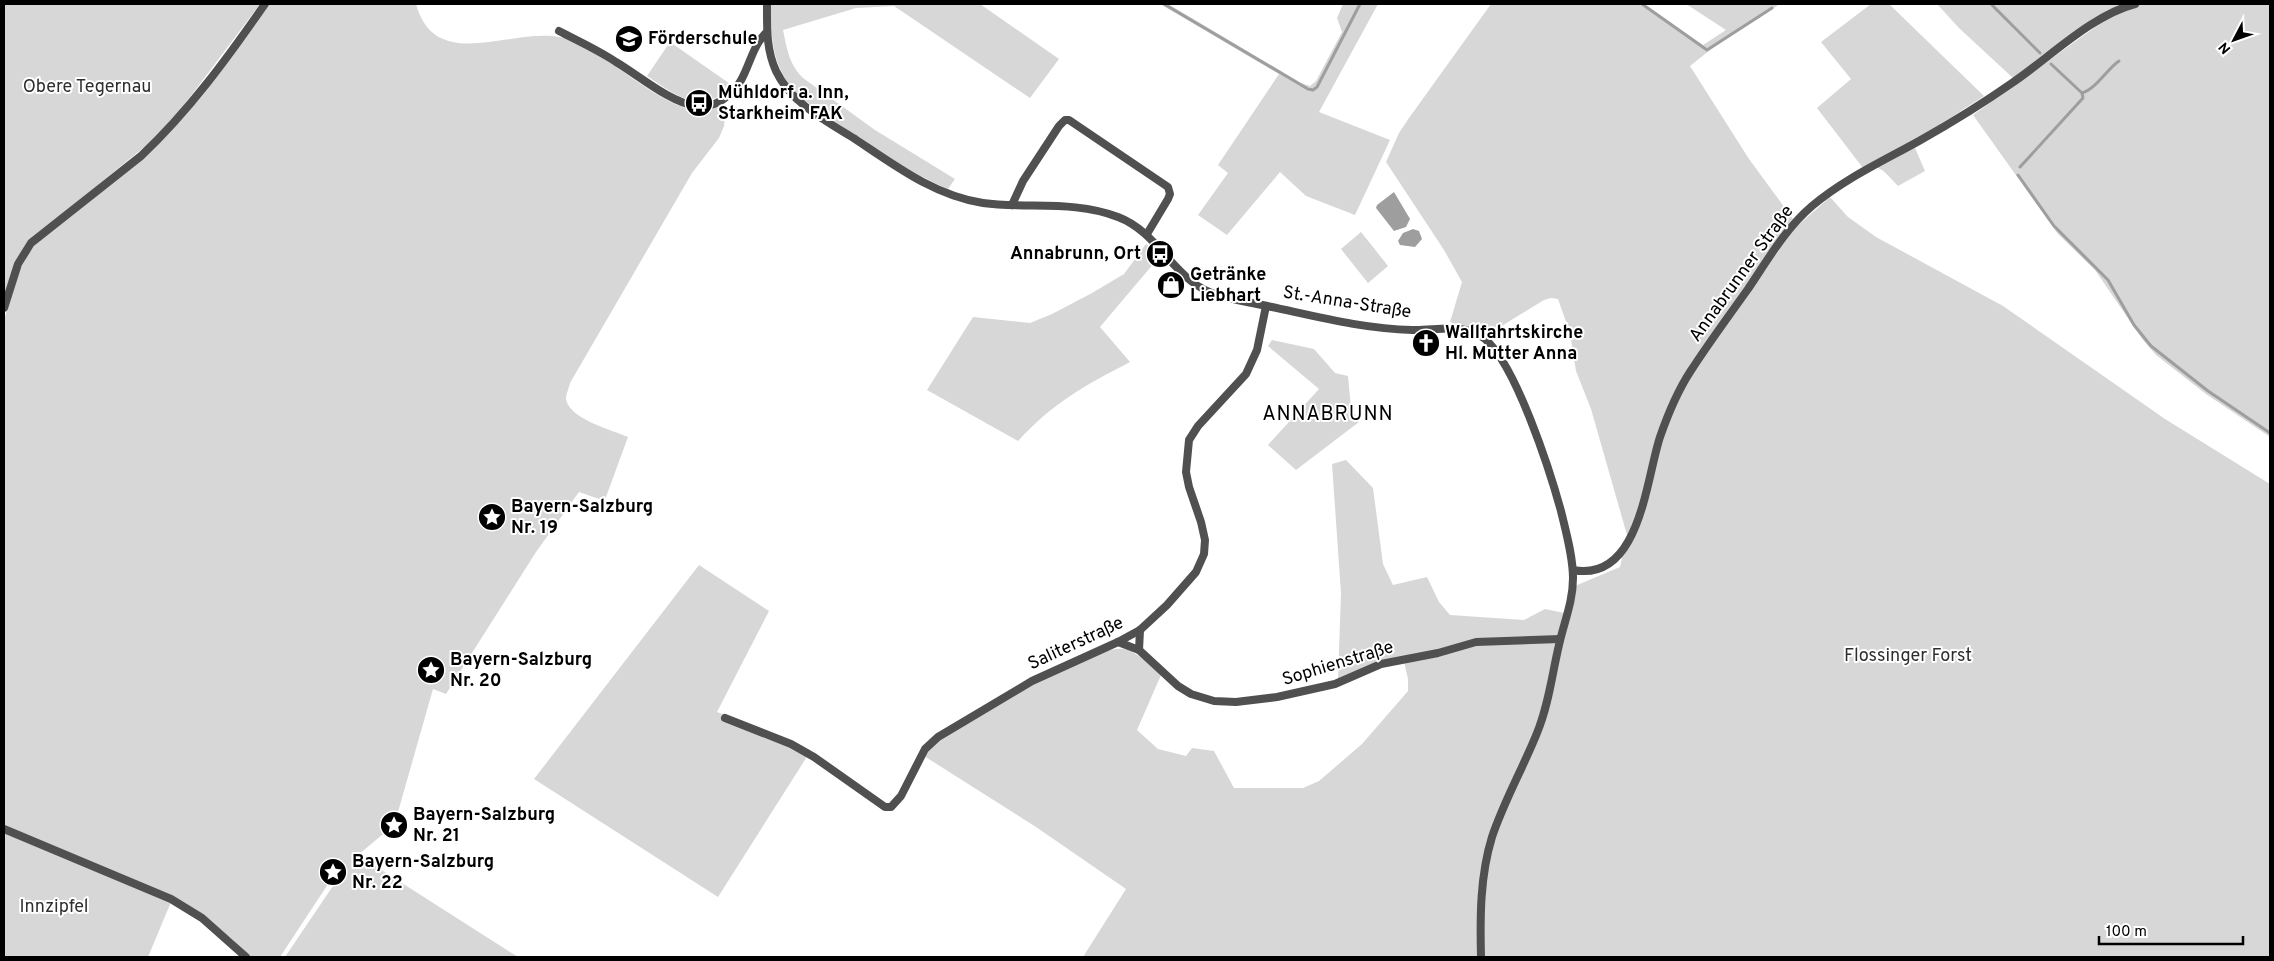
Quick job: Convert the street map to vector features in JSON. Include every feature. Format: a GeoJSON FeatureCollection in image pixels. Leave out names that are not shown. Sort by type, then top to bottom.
{"type":"FeatureCollection","features":[{"type":"Feature","properties":{"kind":"street"},"geometry":{"type":"LineString","coordinates":[[4,308],[18,264],[31,243],[94,191],[141,156],[157,141],[193,100],[265,4]]}},
{"type":"Feature","properties":{"kind":"street","name":"St.-Anna-Straße"},"geometry":{"type":"LineString","coordinates":[[767,4],[769,52],[775,69],[795,98],[818,116],[928,185],[954,196],[981,203],[1088,208],[1126,220],[1147,234],[1194,284],[1222,296],[1361,325],[1411,330],[1458,328],[1474,332],[1486,340],[1507,368],[1532,427],[1560,508],[1573,570],[1569,608],[1560,639],[1545,710],[1537,734],[1515,777],[1491,840],[1482,882],[1481,957]]}},
{"type":"Feature","properties":{"kind":"street","name":"Annabrunner Straße"},"geometry":{"type":"LineString","coordinates":[[1573,570],[1584,571],[1600,567],[1616,557],[1626,547],[1637,525],[1660,438],[1679,390],[1708,344],[1776,248],[1810,208],[1850,179],[1972,110],[2020,78],[2105,15],[2135,4]]}},
{"type":"Feature","properties":{"kind":"street"},"geometry":{"type":"LineString","coordinates":[[559,31],[602,53],[678,100],[694,106],[708,107],[726,97],[737,87],[759,42],[767,32]]}},
{"type":"Feature","properties":{"kind":"street"},"geometry":{"type":"LineString","coordinates":[[1012,205],[1023,182],[1059,126],[1065,120],[1069,120],[1168,187],[1170,194],[1168,199],[1147,234]]}},
{"type":"Feature","properties":{"kind":"street","name":"Saliterstraße"},"geometry":{"type":"LineString","coordinates":[[725,718],[790,744],[814,757],[885,807],[892,807],[901,796],[925,750],[938,737],[1024,685],[1140,630],[1196,572],[1204,554],[1204,532],[1192,500],[1186,472],[1189,440],[1198,426],[1246,374],[1257,350],[1266,306]]}},
{"type":"Feature","properties":{"kind":"street"},"geometry":{"type":"LineString","coordinates":[[1139,650],[1140,630]]}},
{"type":"Feature","properties":{"kind":"street","name":"Sophienstraße"},"geometry":{"type":"LineString","coordinates":[[1118,642],[1139,650],[1178,686],[1191,694],[1214,701],[1236,702],[1277,697],[1335,684],[1381,664],[1438,653],[1476,642],[1560,639]]}},
{"type":"Feature","properties":{"kind":"street"},"geometry":{"type":"LineString","coordinates":[[4,829],[171,899],[202,918],[246,957]]}},
{"type":"Feature","properties":{"kind":"green space","name":"Obere Tegernau"},"geometry":{"type":"Polygon","coordinates":[[[4,4],[260,4],[184,105],[154,139],[30,240],[4,299],[4,4]]]}},
{"type":"Feature","properties":{"kind":"green space"},"geometry":{"type":"Polygon","coordinates":[[[270,4],[416,4],[426,26],[441,38],[458,43],[479,43],[523,37],[544,36],[564,38],[597,54],[669,101],[686,108],[702,111],[723,104],[726,105],[724,126],[719,138],[692,173],[570,383],[566,395],[569,406],[583,418],[628,437],[606,497],[602,500],[579,492],[536,552],[446,694],[433,689],[396,819],[388,830],[358,855],[518,957],[285,957],[339,877],[332,878],[280,957],[251,957],[231,938],[174,897],[4,826],[4,321],[13,288],[26,257],[40,239],[137,164],[156,146],[245,39],[270,4]]]}},
{"type":"Feature","properties":{"kind":"green space"},"geometry":{"type":"Polygon","coordinates":[[[771,4],[980,4],[1059,59],[1030,98],[894,6],[856,8],[783,30],[787,50],[792,62],[803,78],[875,130],[955,179],[948,189],[908,169],[858,139],[811,106],[794,90],[783,75],[776,58],[771,4]]]}},
{"type":"Feature","properties":{"kind":"green space"},"geometry":{"type":"Polygon","coordinates":[[[1160,4],[1168,4],[1301,83],[1310,86],[1316,81],[1342,32],[1337,18],[1343,4],[1378,4],[1319,112],[1390,140],[1355,215],[1306,196],[1280,172],[1227,235],[1198,215],[1228,173],[1218,165],[1279,74],[1160,4]]]}},
{"type":"Feature","properties":{"kind":"green space","name":"Flossinger Forst"},"geometry":{"type":"Polygon","coordinates":[[[1491,4],[1644,4],[1703,45],[1726,30],[1686,4],[1780,4],[1710,50],[1690,66],[1749,159],[1793,219],[1795,228],[1830,197],[1848,217],[1876,237],[2003,306],[2165,419],[2270,484],[2270,957],[1083,957],[1126,889],[1036,827],[924,756],[935,742],[1030,686],[1085,658],[1108,650],[1124,649],[1139,656],[1161,675],[1137,730],[1158,749],[1186,756],[1192,748],[1214,751],[1234,788],[1303,788],[1319,781],[1362,744],[1408,691],[1408,679],[1403,657],[1338,680],[1341,593],[1332,464],[1346,460],[1373,488],[1383,564],[1393,585],[1427,577],[1439,602],[1450,615],[1524,620],[1545,609],[1564,613],[1570,588],[1620,567],[1627,535],[1591,409],[1576,371],[1570,333],[1558,299],[1544,300],[1487,335],[1450,322],[1462,282],[1444,250],[1386,162],[1399,133],[1491,4]]]}},
{"type":"Feature","properties":{"kind":"green space"},"geometry":{"type":"Polygon","coordinates":[[[1871,4],[1889,4],[1984,96],[1916,140],[1915,148],[1925,171],[1898,186],[1887,174],[1878,168],[1869,166],[1863,168],[1817,108],[1851,79],[1821,42],[1871,4]]]}},
{"type":"Feature","properties":{"kind":"green space"},"geometry":{"type":"Polygon","coordinates":[[[1937,4],[2270,4],[2270,437],[2206,394],[2156,355],[2143,340],[2095,270],[2058,234],[1973,115],[2101,23],[2095,18],[2013,78],[1959,28],[1937,4]]]}},
{"type":"Feature","properties":{"kind":"green space"},"geometry":{"type":"Polygon","coordinates":[[[670,42],[733,86],[710,100],[689,100],[647,76],[670,42]]]}},
{"type":"Feature","properties":{"kind":"green space"},"geometry":{"type":"Polygon","coordinates":[[[1361,232],[1388,266],[1368,283],[1341,249],[1361,232]]]}},
{"type":"Feature","properties":{"kind":"green space"},"geometry":{"type":"Polygon","coordinates":[[[1146,244],[1160,256],[1100,327],[1130,362],[1098,379],[1057,405],[1018,441],[927,390],[973,317],[1030,323],[1052,314],[1124,274],[1146,244]]]}},
{"type":"Feature","properties":{"kind":"green space"},"geometry":{"type":"Polygon","coordinates":[[[1272,340],[1314,349],[1335,373],[1348,376],[1351,408],[1359,422],[1296,470],[1268,445],[1319,389],[1268,346],[1272,340]]]}},
{"type":"Feature","properties":{"kind":"green space"},"geometry":{"type":"Polygon","coordinates":[[[699,565],[769,611],[717,712],[770,733],[808,755],[718,897],[534,779],[699,565]]]}},
{"type":"Feature","properties":{"kind":"green space","name":"Innzipfel"},"geometry":{"type":"Polygon","coordinates":[[[4,832],[171,902],[148,957],[4,957],[4,832]]]}},
{"type":"Feature","properties":{"kind":"shaded area"},"geometry":{"type":"Polygon","coordinates":[[[1394,192],[1410,219],[1406,227],[1394,231],[1376,208],[1377,205],[1394,192]]]}},
{"type":"Feature","properties":{"kind":"shaded area"},"geometry":{"type":"Polygon","coordinates":[[[1413,229],[1419,231],[1422,239],[1415,247],[1400,245],[1398,241],[1403,233],[1413,229]]]}},
{"type":"Feature","properties":{"kind":"waterway"},"geometry":{"type":"LineString","coordinates":[[1164,4],[1308,89],[1313,90],[1317,87],[1360,4]]}},
{"type":"Feature","properties":{"kind":"waterway"},"geometry":{"type":"LineString","coordinates":[[1642,4],[1707,50],[1772,8]]}},
{"type":"Feature","properties":{"kind":"waterway"},"geometry":{"type":"LineString","coordinates":[[1991,4],[2040,53]]}},
{"type":"Feature","properties":{"kind":"waterway"},"geometry":{"type":"LineString","coordinates":[[2082,93],[2097,83],[2119,61]]}},
{"type":"Feature","properties":{"kind":"waterway"},"geometry":{"type":"LineString","coordinates":[[2020,167],[2083,98],[2082,93],[2051,64]]}},
{"type":"Feature","properties":{"kind":"waterway"},"geometry":{"type":"LineString","coordinates":[[2018,175],[2054,226],[2108,280],[2134,325],[2151,346],[2208,391],[2270,433]]}},
{"type":"Feature","properties":{"kind":"place","name":"Förderschule"},"geometry":{"type":"Point","coordinates":[629,39]}},
{"type":"Feature","properties":{"kind":"place","name":"Mühldorf a. Inn, Starkheim FAK"},"geometry":{"type":"Point","coordinates":[699,103]}},
{"type":"Feature","properties":{"kind":"place","name":"Annabrunn, Ort"},"geometry":{"type":"Point","coordinates":[1160,254]}},
{"type":"Feature","properties":{"kind":"place","name":"Getränke Liebhart"},"geometry":{"type":"Point","coordinates":[1171,285]}},
{"type":"Feature","properties":{"kind":"place","name":"Wallfahrtskirche Hl. Mutter Anna"},"geometry":{"type":"Point","coordinates":[1426,343]}},
{"type":"Feature","properties":{"kind":"place","name":"Bayern-Salzburg Nr. 19"},"geometry":{"type":"Point","coordinates":[492,517]}},
{"type":"Feature","properties":{"kind":"place","name":"Bayern-Salzburg Nr. 20"},"geometry":{"type":"Point","coordinates":[431,670]}},
{"type":"Feature","properties":{"kind":"place","name":"Bayern-Salzburg Nr. 21"},"geometry":{"type":"Point","coordinates":[394,825]}},
{"type":"Feature","properties":{"kind":"place","name":"Bayern-Salzburg Nr. 22"},"geometry":{"type":"Point","coordinates":[333,872]}},
{"type":"Feature","properties":{"kind":"district","name":"ANNABRUNN"},"geometry":{"type":"Point","coordinates":[1328,415]}}]}
